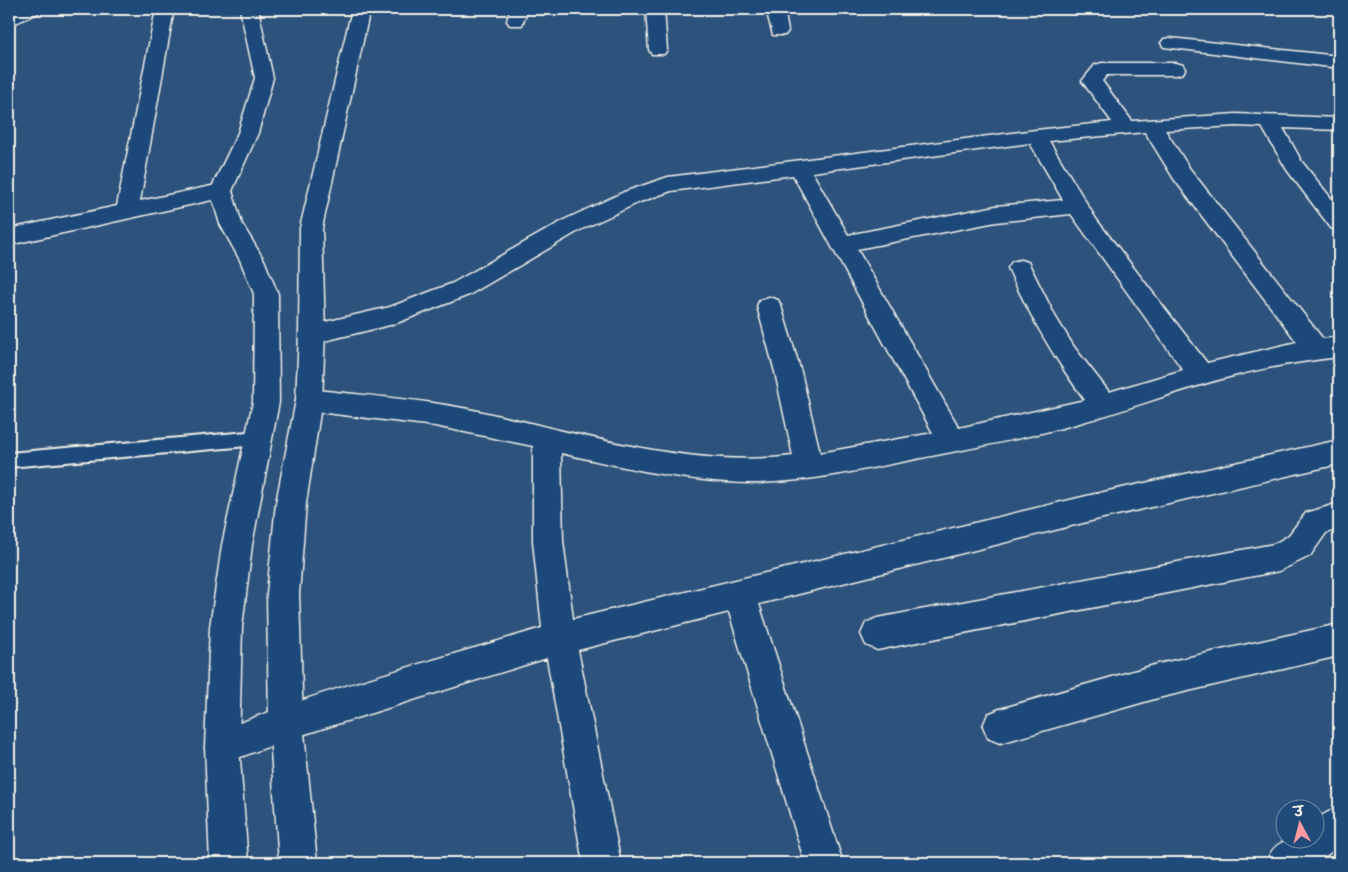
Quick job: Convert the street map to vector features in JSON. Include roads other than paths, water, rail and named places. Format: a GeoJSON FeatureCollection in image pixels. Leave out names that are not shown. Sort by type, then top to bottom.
{"type":"FeatureCollection","features":[{"type":"Feature","properties":{"kind":"street"},"geometry":{"type":"LineString","coordinates":[[9,21],[32,9]]}},
{"type":"Feature","properties":{"kind":"street"},"geometry":{"type":"LineString","coordinates":[[127,213],[165,9]]}},
{"type":"Feature","properties":{"kind":"street"},"geometry":{"type":"LineString","coordinates":[[229,863],[222,747],[226,627],[237,545],[266,402],[266,294],[252,260],[231,224],[221,191],[248,133],[264,78],[249,9]]}},
{"type":"Feature","properties":{"kind":"street"},"geometry":{"type":"LineString","coordinates":[[298,863],[286,723],[283,594],[291,503],[309,400],[312,334],[311,228],[361,9]]}},
{"type":"Feature","properties":{"kind":"street"},"geometry":{"type":"LineString","coordinates":[[655,9],[658,50]]}},
{"type":"Feature","properties":{"kind":"street"},"geometry":{"type":"LineString","coordinates":[[775,9],[779,30]]}},
{"type":"Feature","properties":{"kind":"street"},"geometry":{"type":"LineString","coordinates":[[1170,43],[1339,62]]}},
{"type":"Feature","properties":{"kind":"street"},"geometry":{"type":"LineString","coordinates":[[1126,127],[1092,81],[1102,69],[1176,69]]}},
{"type":"Feature","properties":{"kind":"street"},"geometry":{"type":"LineString","coordinates":[[312,334],[394,315],[461,289],[574,224],[650,191],[676,183],[1036,136],[1126,127],[1268,120],[1339,124]]}},
{"type":"Feature","properties":{"kind":"street"},"geometry":{"type":"LineString","coordinates":[[1268,120],[1294,165],[1339,223]]}},
{"type":"Feature","properties":{"kind":"street"},"geometry":{"type":"LineString","coordinates":[[1151,125],[1182,174],[1328,348]]}},
{"type":"Feature","properties":{"kind":"street"},"geometry":{"type":"LineString","coordinates":[[1036,136],[1094,231],[1202,374]]}},
{"type":"Feature","properties":{"kind":"street"},"geometry":{"type":"LineString","coordinates":[[799,167],[952,440]]}},
{"type":"Feature","properties":{"kind":"street"},"geometry":{"type":"LineString","coordinates":[[9,236],[127,213],[221,191]]}},
{"type":"Feature","properties":{"kind":"street"},"geometry":{"type":"LineString","coordinates":[[843,244],[996,214],[1078,206]]}},
{"type":"Feature","properties":{"kind":"street"},"geometry":{"type":"LineString","coordinates":[[1020,268],[1044,319],[1065,354],[1102,404]]}},
{"type":"Feature","properties":{"kind":"street"},"geometry":{"type":"LineString","coordinates":[[769,306],[788,372],[810,466]]}},
{"type":"Feature","properties":{"kind":"street"},"geometry":{"type":"LineString","coordinates":[[309,400],[473,421],[650,460],[722,468],[786,469],[852,460],[1070,414],[1254,360],[1328,348]]}},
{"type":"Feature","properties":{"kind":"street"},"geometry":{"type":"LineString","coordinates":[[546,438],[546,504],[549,556],[561,638],[602,863]]}},
{"type":"Feature","properties":{"kind":"street"},"geometry":{"type":"LineString","coordinates":[[222,747],[286,723],[561,638],[1095,507],[1334,461]]}},
{"type":"Feature","properties":{"kind":"street"},"geometry":{"type":"LineString","coordinates":[[877,634],[1279,557],[1299,546],[1316,522],[1339,516]]}},
{"type":"Feature","properties":{"kind":"street"},"geometry":{"type":"LineString","coordinates":[[740,594],[824,863]]}},
{"type":"Feature","properties":{"kind":"street"},"geometry":{"type":"LineString","coordinates":[[1000,726],[1158,681],[1339,640]]}},
{"type":"Feature","properties":{"kind":"street"},"geometry":{"type":"LineString","coordinates":[[1285,863],[1339,824]]}},
{"type":"Feature","properties":{"kind":"lane"},"geometry":{"type":"LineString","coordinates":[[9,460],[259,438]]}}]}
